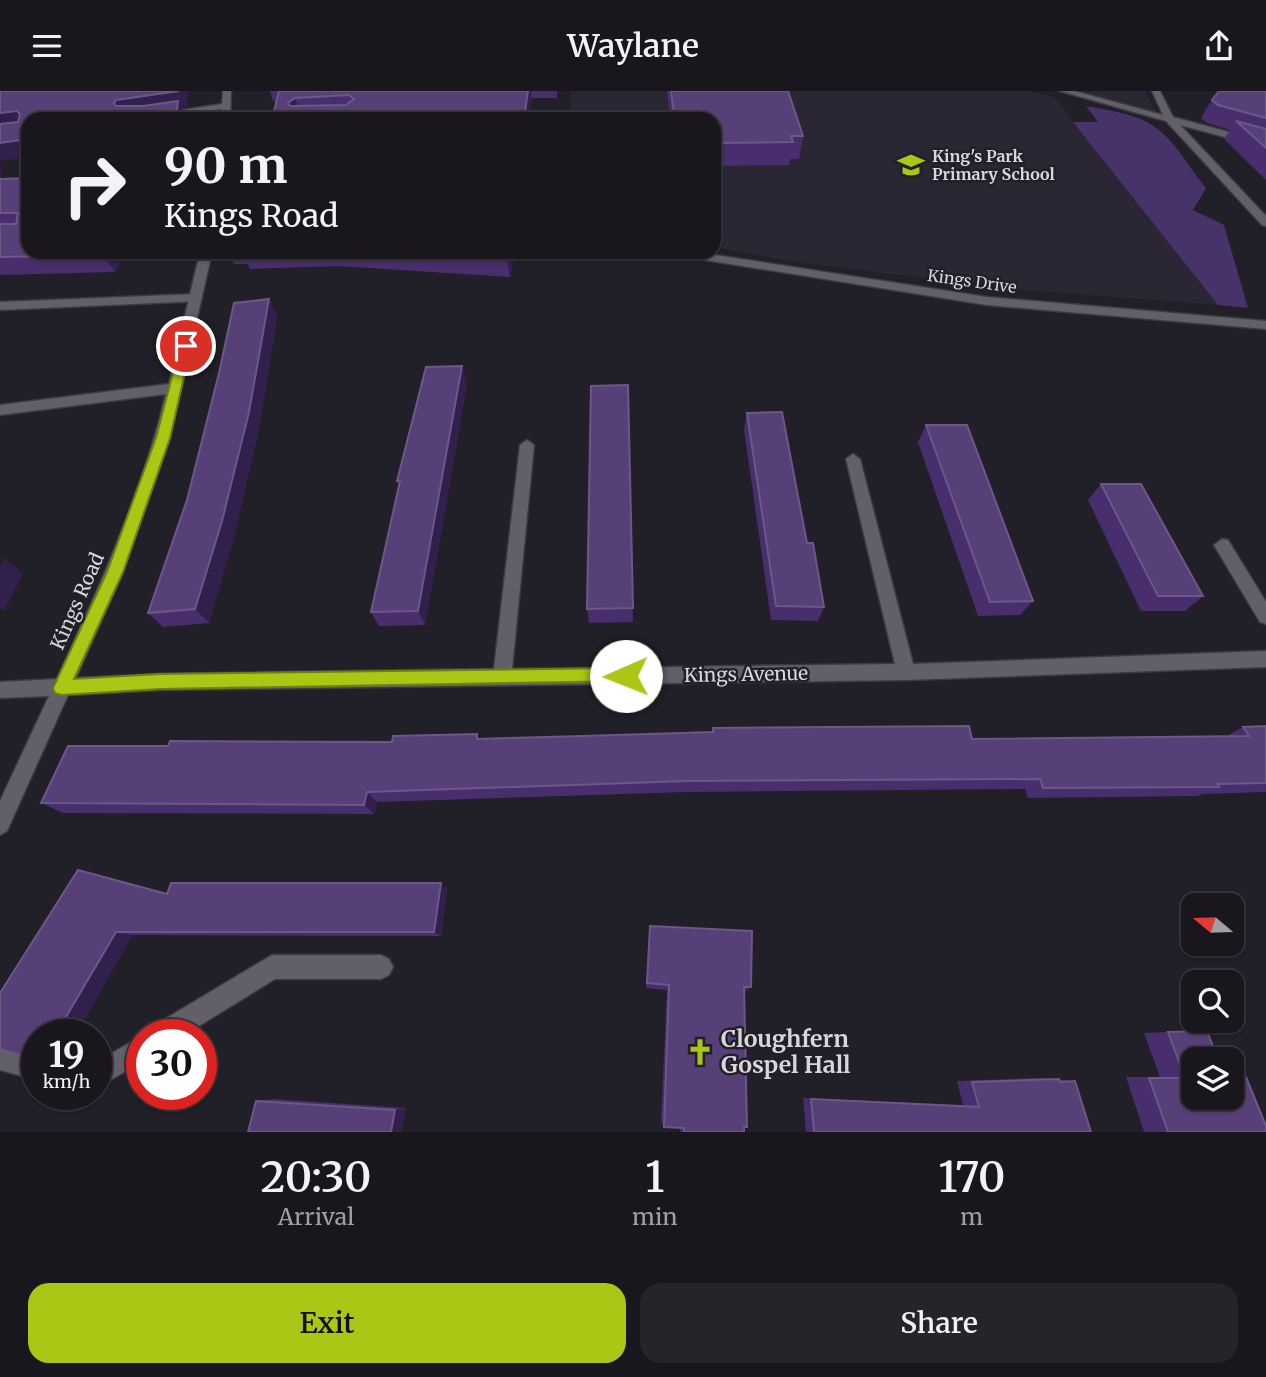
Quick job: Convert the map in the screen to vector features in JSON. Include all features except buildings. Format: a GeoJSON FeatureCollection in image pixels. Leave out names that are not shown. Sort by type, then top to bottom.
{"type":"FeatureCollection","features":[{"type":"Feature","properties":{"kind":"street"},"geometry":{"type":"LineString","coordinates":[[226,112],[228,91]]}},
{"type":"Feature","properties":{"kind":"street"},"geometry":{"type":"LineString","coordinates":[[1064,91],[1266,145]]}},
{"type":"Feature","properties":{"kind":"street"},"geometry":{"type":"LineString","coordinates":[[1156,91],[1170,120],[1266,223]]}},
{"type":"Feature","properties":{"kind":"street"},"geometry":{"type":"LineString","coordinates":[[182,112],[226,106]]}},
{"type":"Feature","properties":{"kind":"street","name":"Kings Road"},"geometry":{"type":"LineString","coordinates":[[0,824],[115,572],[163,438],[204,259]]}},
{"type":"Feature","properties":{"kind":"street","name":"Kings Drive"},"geometry":{"type":"LineString","coordinates":[[720,259],[987,300],[1266,325]]}},
{"type":"Feature","properties":{"kind":"street"},"geometry":{"type":"LineString","coordinates":[[0,306],[196,298]]}},
{"type":"Feature","properties":{"kind":"street"},"geometry":{"type":"LineString","coordinates":[[0,410],[175,388]]}},
{"type":"Feature","properties":{"kind":"street"},"geometry":{"type":"LineString","coordinates":[[502,678],[527,445]]}},
{"type":"Feature","properties":{"kind":"street"},"geometry":{"type":"LineString","coordinates":[[853,459],[906,671]]}},
{"type":"Feature","properties":{"kind":"street"},"geometry":{"type":"LineString","coordinates":[[1223,545],[1266,617]]}},
{"type":"Feature","properties":{"kind":"street","name":"Kings Avenue"},"geometry":{"type":"LineString","coordinates":[[0,690],[160,682],[906,671],[1266,659]]}},
{"type":"Feature","properties":{"kind":"street"},"geometry":{"type":"LineString","coordinates":[[188,1019],[272,967],[381,967]]}},
{"type":"Feature","properties":{"kind":"street"},"geometry":{"type":"LineString","coordinates":[[0,1058],[21,1064]]}},
{"type":"Feature","properties":{"kind":"shaded area","name":"King's Park Primary School"},"geometry":{"type":"Polygon","coordinates":[[[571,91],[1030,91],[1054,97],[1218,305],[1022,290],[794,262],[721,248],[721,112],[570,112],[571,91]]]}},
{"type":"Feature","properties":{"kind":"shaded area"},"geometry":{"type":"Polygon","coordinates":[[[1064,91],[1145,91],[1158,116],[1064,91]]]}},
{"type":"Feature","properties":{"kind":"shaded area"},"geometry":{"type":"Polygon","coordinates":[[[1086,106],[1140,119],[1155,127],[1177,148],[1206,188],[1193,210],[1224,225],[1248,308],[1218,305],[1073,122],[1098,122],[1086,106]]]}},
{"type":"Feature","properties":{"kind":"place","name":"King's Park Primary School"},"geometry":{"type":"Point","coordinates":[911,165]}},
{"type":"Feature","properties":{"kind":"place","name":"Cloughfern Gospel Hall"},"geometry":{"type":"Point","coordinates":[700,1052]}},
{"type":"Feature","properties":{"kind":"route"},"geometry":{"type":"LineString","coordinates":[[186,346],[163,438],[115,572],[61,688],[160,682],[626,676]]}}]}
